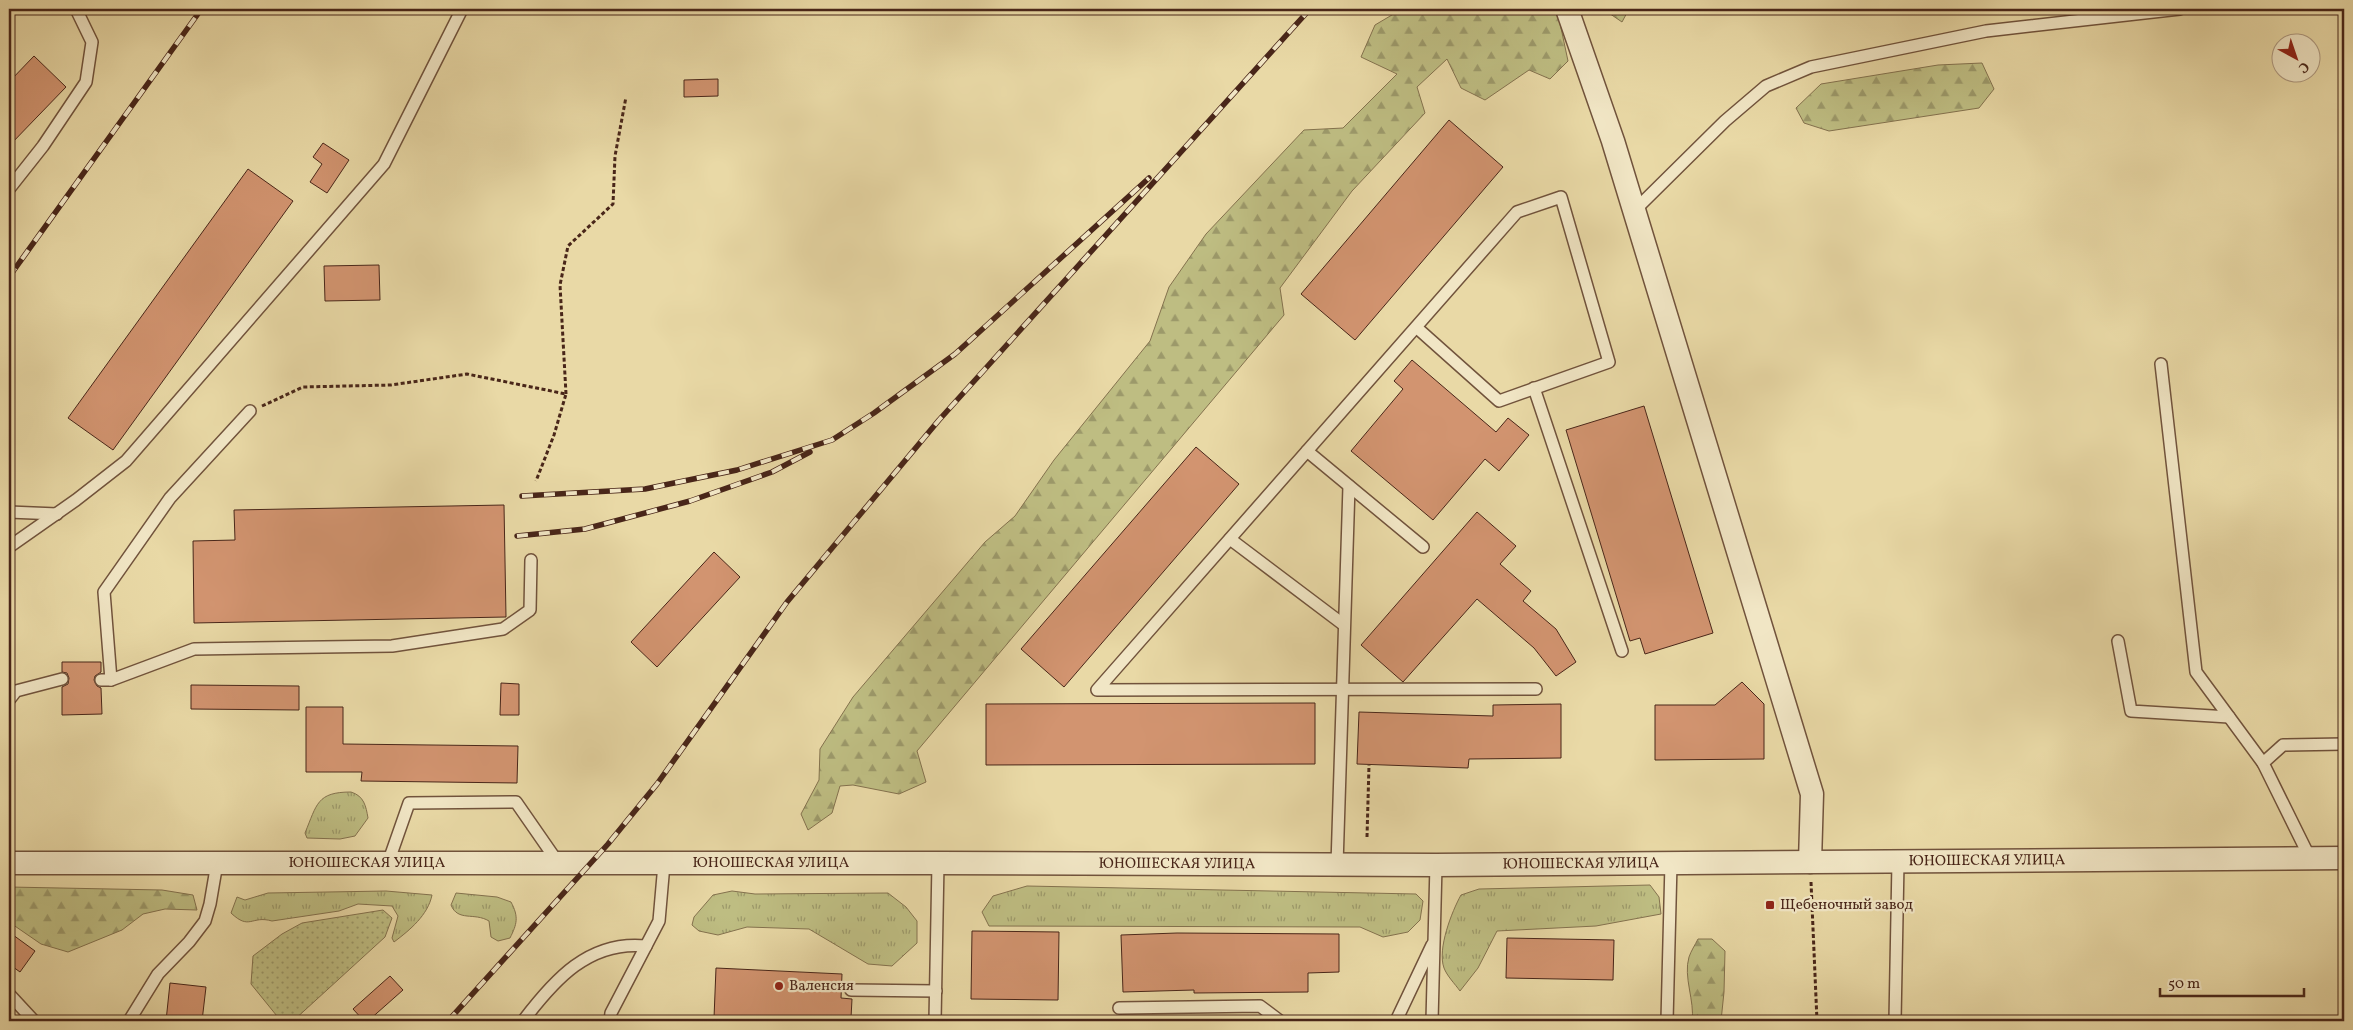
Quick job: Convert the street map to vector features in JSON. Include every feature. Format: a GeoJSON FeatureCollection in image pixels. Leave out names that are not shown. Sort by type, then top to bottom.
{"type":"FeatureCollection","features":[{"type":"Feature","properties":{"kind":"street"},"geometry":{"type":"LineString","coordinates":[[1567,9],[1634,211],[1812,794],[1810,862]]}},
{"type":"Feature","properties":{"kind":"street","name":"ЮНОШЕСКАЯ УЛИЦА"},"geometry":{"type":"LineString","coordinates":[[9,863],[664,864],[938,862],[1436,865],[2344,858]]}},
{"type":"Feature","properties":{"kind":"lane"},"geometry":{"type":"LineString","coordinates":[[9,189],[43,146],[86,82],[92,42],[76,9]]}},
{"type":"Feature","properties":{"kind":"lane"},"geometry":{"type":"LineString","coordinates":[[9,547],[57,514],[126,461],[384,164],[462,9]]}},
{"type":"Feature","properties":{"kind":"lane"},"geometry":{"type":"LineString","coordinates":[[1634,211],[1725,121],[1766,86],[1811,67],[1986,32],[2180,9]]}},
{"type":"Feature","properties":{"kind":"lane"},"geometry":{"type":"LineString","coordinates":[[1416,328],[1499,401],[1609,362],[1561,197],[1517,212],[1097,690],[1536,690]]}},
{"type":"Feature","properties":{"kind":"lane"},"geometry":{"type":"LineString","coordinates":[[2161,364],[2196,672],[2263,763],[2310,858]]}},
{"type":"Feature","properties":{"kind":"lane"},"geometry":{"type":"LineString","coordinates":[[1534,388],[1622,651]]}},
{"type":"Feature","properties":{"kind":"lane"},"geometry":{"type":"LineString","coordinates":[[250,411],[170,498],[104,592],[106,680],[194,649],[392,646],[503,629],[530,610],[531,560]]}},
{"type":"Feature","properties":{"kind":"lane"},"geometry":{"type":"LineString","coordinates":[[1307,451],[1423,547]]}},
{"type":"Feature","properties":{"kind":"lane"},"geometry":{"type":"LineString","coordinates":[[1338,864],[1349,486]]}},
{"type":"Feature","properties":{"kind":"lane"},"geometry":{"type":"LineString","coordinates":[[9,512],[57,514]]}},
{"type":"Feature","properties":{"kind":"lane"},"geometry":{"type":"LineString","coordinates":[[1230,539],[1344,626]]}},
{"type":"Feature","properties":{"kind":"lane"},"geometry":{"type":"LineString","coordinates":[[2118,641],[2131,711],[2229,716]]}},
{"type":"Feature","properties":{"kind":"lane"},"geometry":{"type":"LineString","coordinates":[[9,700],[16,691],[62,679]]}},
{"type":"Feature","properties":{"kind":"lane"},"geometry":{"type":"LineString","coordinates":[[2263,763],[2283,744],[2344,744]]}},
{"type":"Feature","properties":{"kind":"lane"},"geometry":{"type":"LineString","coordinates":[[388,863],[409,803],[516,802],[559,864]]}},
{"type":"Feature","properties":{"kind":"lane"},"geometry":{"type":"LineString","coordinates":[[935,1021],[938,862]]}},
{"type":"Feature","properties":{"kind":"lane"},"geometry":{"type":"LineString","coordinates":[[1895,1021],[1898,862]]}},
{"type":"Feature","properties":{"kind":"lane"},"geometry":{"type":"LineString","coordinates":[[129,1021],[158,974],[189,942],[204,922],[210,904],[217,863]]}},
{"type":"Feature","properties":{"kind":"lane"},"geometry":{"type":"LineString","coordinates":[[1667,1021],[1671,863]]}},
{"type":"Feature","properties":{"kind":"lane"},"geometry":{"type":"LineString","coordinates":[[610,1021],[611,1013],[659,921],[664,864]]}},
{"type":"Feature","properties":{"kind":"lane"},"geometry":{"type":"LineString","coordinates":[[1432,1021],[1436,865]]}},
{"type":"Feature","properties":{"kind":"lane"},"geometry":{"type":"LineString","coordinates":[[1396,1021],[1434,941]]}},
{"type":"Feature","properties":{"kind":"lane"},"geometry":{"type":"LineString","coordinates":[[523,1021],[548,988],[583,959],[629,944],[646,946]]}},
{"type":"Feature","properties":{"kind":"lane"},"geometry":{"type":"LineString","coordinates":[[850,990],[936,991]]}},
{"type":"Feature","properties":{"kind":"lane"},"geometry":{"type":"LineString","coordinates":[[9,994],[34,1021]]}},
{"type":"Feature","properties":{"kind":"lane"},"geometry":{"type":"LineString","coordinates":[[1119,1008],[1260,1006],[1280,1021]]}},
{"type":"Feature","properties":{"kind":"path"},"geometry":{"type":"LineString","coordinates":[[536,481],[554,435],[566,394],[560,285],[568,246],[613,204],[616,156],[626,98]]}},
{"type":"Feature","properties":{"kind":"path"},"geometry":{"type":"LineString","coordinates":[[250,411],[303,387],[392,385],[468,374],[566,394]]}},
{"type":"Feature","properties":{"kind":"path"},"geometry":{"type":"LineString","coordinates":[[1367,837],[1368,765]]}},
{"type":"Feature","properties":{"kind":"path"},"geometry":{"type":"LineString","coordinates":[[1810,862],[1817,1021]]}},
{"type":"Feature","properties":{"kind":"green space"},"geometry":{"type":"Polygon","coordinates":[[[1402,9],[1557,9],[1568,61],[1550,79],[1529,70],[1485,100],[1461,88],[1447,59],[1417,87],[1425,113],[1352,191],[1280,288],[1284,315],[917,751],[926,782],[899,794],[853,785],[840,786],[832,813],[808,830],[801,814],[819,780],[820,749],[853,697],[985,542],[1015,516],[1054,460],[1150,341],[1169,287],[1206,234],[1304,130],[1343,128],[1397,74],[1361,57],[1375,25],[1402,9]]]}},
{"type":"Feature","properties":{"kind":"green space"},"geometry":{"type":"Polygon","coordinates":[[[1603,9],[1629,9],[1622,22],[1603,9]]]}},
{"type":"Feature","properties":{"kind":"green space"},"geometry":{"type":"Polygon","coordinates":[[[1982,63],[1994,89],[1979,108],[1829,131],[1804,123],[1796,108],[1821,84],[1938,65],[1982,63]]]}},
{"type":"Feature","properties":{"kind":"green space"},"geometry":{"type":"Polygon","coordinates":[[[351,792],[362,799],[368,818],[355,836],[340,839],[307,838],[305,833],[312,814],[320,802],[331,794],[351,792]]]}},
{"type":"Feature","properties":{"kind":"green space"},"geometry":{"type":"Polygon","coordinates":[[[1650,885],[1659,897],[1661,914],[1596,926],[1497,931],[1478,968],[1460,991],[1444,968],[1442,951],[1446,930],[1461,895],[1479,889],[1650,885]]]}},
{"type":"Feature","properties":{"kind":"green space"},"geometry":{"type":"Polygon","coordinates":[[[1027,886],[1416,894],[1423,901],[1420,920],[1408,932],[1383,937],[1360,927],[989,926],[982,912],[993,896],[1027,886]]]}},
{"type":"Feature","properties":{"kind":"green space"},"geometry":{"type":"Polygon","coordinates":[[[9,887],[162,890],[193,895],[197,910],[165,909],[143,914],[122,930],[68,952],[41,944],[9,922],[9,887]]]}},
{"type":"Feature","properties":{"kind":"green space"},"geometry":{"type":"Polygon","coordinates":[[[386,891],[432,895],[427,909],[412,927],[394,942],[392,938],[398,916],[392,906],[358,904],[339,911],[272,921],[259,920],[247,922],[242,921],[231,913],[237,897],[245,900],[268,893],[386,891]]]}},
{"type":"Feature","properties":{"kind":"green space"},"geometry":{"type":"Polygon","coordinates":[[[732,891],[755,894],[888,893],[906,907],[917,921],[917,943],[892,966],[868,964],[809,929],[747,927],[718,935],[699,931],[692,925],[694,917],[713,895],[732,891]]]}},
{"type":"Feature","properties":{"kind":"green space"},"geometry":{"type":"Polygon","coordinates":[[[456,893],[497,897],[511,902],[516,920],[510,938],[498,941],[491,937],[489,921],[483,918],[462,915],[454,910],[451,905],[456,893]]]}},
{"type":"Feature","properties":{"kind":"green space"},"geometry":{"type":"Polygon","coordinates":[[[383,910],[392,918],[385,937],[293,1021],[281,1021],[251,984],[253,956],[282,934],[302,923],[383,910]]]}},
{"type":"Feature","properties":{"kind":"green space"},"geometry":{"type":"Polygon","coordinates":[[[1698,939],[1712,939],[1725,951],[1721,1021],[1692,1021],[1692,1005],[1687,973],[1690,955],[1698,939]]]}},
{"type":"Feature","properties":{"kind":"building"},"geometry":{"type":"Polygon","coordinates":[[[34,56],[66,87],[9,146],[9,82],[34,56]]]}},
{"type":"Feature","properties":{"kind":"building"},"geometry":{"type":"Polygon","coordinates":[[[718,79],[718,96],[684,97],[684,80],[718,79]]]}},
{"type":"Feature","properties":{"kind":"building"},"geometry":{"type":"Polygon","coordinates":[[[1449,120],[1503,167],[1355,340],[1301,294],[1449,120]]]}},
{"type":"Feature","properties":{"kind":"building"},"geometry":{"type":"Polygon","coordinates":[[[323,143],[349,160],[327,193],[310,182],[322,164],[313,157],[323,143]]]}},
{"type":"Feature","properties":{"kind":"building"},"geometry":{"type":"Polygon","coordinates":[[[248,169],[293,201],[113,450],[68,418],[248,169]]]}},
{"type":"Feature","properties":{"kind":"building"},"geometry":{"type":"Polygon","coordinates":[[[379,265],[380,300],[325,301],[324,266],[379,265]]]}},
{"type":"Feature","properties":{"kind":"building"},"geometry":{"type":"Polygon","coordinates":[[[1412,360],[1496,432],[1508,418],[1529,435],[1499,471],[1485,459],[1433,520],[1351,451],[1403,389],[1394,381],[1412,360]]]}},
{"type":"Feature","properties":{"kind":"building"},"geometry":{"type":"Polygon","coordinates":[[[1644,406],[1713,633],[1645,654],[1640,638],[1630,641],[1566,430],[1644,406]]]}},
{"type":"Feature","properties":{"kind":"building"},"geometry":{"type":"Polygon","coordinates":[[[1196,447],[1239,484],[1064,687],[1021,649],[1196,447]]]}},
{"type":"Feature","properties":{"kind":"building"},"geometry":{"type":"Polygon","coordinates":[[[504,505],[506,617],[194,623],[193,541],[235,540],[234,510],[504,505]]]}},
{"type":"Feature","properties":{"kind":"building"},"geometry":{"type":"Polygon","coordinates":[[[1477,512],[1516,546],[1500,564],[1531,591],[1523,601],[1556,629],[1576,662],[1556,676],[1534,648],[1477,599],[1403,682],[1361,645],[1477,512]]]}},
{"type":"Feature","properties":{"kind":"building"},"geometry":{"type":"Polygon","coordinates":[[[714,552],[740,577],[657,667],[631,642],[714,552]]]}},
{"type":"Feature","properties":{"kind":"building"},"geometry":{"type":"Polygon","coordinates":[[[62,662],[101,662],[101,672],[95,676],[94,680],[97,686],[101,688],[102,714],[62,715],[62,687],[68,684],[69,678],[67,673],[62,672],[62,662]]]}},
{"type":"Feature","properties":{"kind":"building"},"geometry":{"type":"Polygon","coordinates":[[[1742,682],[1764,704],[1764,759],[1655,760],[1655,705],[1715,705],[1742,682]]]}},
{"type":"Feature","properties":{"kind":"building"},"geometry":{"type":"Polygon","coordinates":[[[501,683],[519,684],[519,715],[500,715],[501,683]]]}},
{"type":"Feature","properties":{"kind":"building"},"geometry":{"type":"Polygon","coordinates":[[[191,685],[299,686],[299,710],[191,709],[191,685]]]}},
{"type":"Feature","properties":{"kind":"building"},"geometry":{"type":"Polygon","coordinates":[[[1315,703],[1315,764],[986,765],[986,704],[1315,703]]]}},
{"type":"Feature","properties":{"kind":"building"},"geometry":{"type":"Polygon","coordinates":[[[1561,704],[1561,758],[1469,759],[1468,768],[1357,764],[1359,712],[1493,716],[1493,705],[1561,704]]]}},
{"type":"Feature","properties":{"kind":"building"},"geometry":{"type":"Polygon","coordinates":[[[306,707],[343,707],[343,744],[518,746],[517,783],[361,781],[362,772],[306,772],[306,707]]]}},
{"type":"Feature","properties":{"kind":"building"},"geometry":{"type":"Polygon","coordinates":[[[972,931],[1059,932],[1058,1000],[971,999],[972,931]]]}},
{"type":"Feature","properties":{"kind":"building"},"geometry":{"type":"Polygon","coordinates":[[[9,932],[35,951],[20,972],[9,964],[9,932]]]}},
{"type":"Feature","properties":{"kind":"building"},"geometry":{"type":"Polygon","coordinates":[[[1177,933],[1339,934],[1339,972],[1308,973],[1308,992],[1194,993],[1194,990],[1123,992],[1121,935],[1177,933]]]}},
{"type":"Feature","properties":{"kind":"building"},"geometry":{"type":"Polygon","coordinates":[[[1507,938],[1614,940],[1613,980],[1506,978],[1507,938]]]}},
{"type":"Feature","properties":{"kind":"building","name":"Валенсия"},"geometry":{"type":"Polygon","coordinates":[[[716,968],[842,974],[841,998],[852,999],[851,1018],[842,1018],[842,1021],[750,1021],[714,1018],[716,968]]]}},
{"type":"Feature","properties":{"kind":"building"},"geometry":{"type":"Polygon","coordinates":[[[390,976],[403,990],[368,1021],[364,1021],[353,1009],[390,976]]]}},
{"type":"Feature","properties":{"kind":"building"},"geometry":{"type":"Polygon","coordinates":[[[170,983],[206,987],[202,1021],[166,1021],[170,983]]]}},
{"type":"Feature","properties":{"kind":"railway"},"geometry":{"type":"LineString","coordinates":[[448,1021],[608,844],[657,784],[787,602],[939,420],[1310,9]]}},
{"type":"Feature","properties":{"kind":"railway"},"geometry":{"type":"LineString","coordinates":[[9,277],[200,11]]}},
{"type":"Feature","properties":{"kind":"railway"},"geometry":{"type":"LineString","coordinates":[[522,496],[645,489],[737,470],[832,440],[874,413],[955,354],[1149,178]]}},
{"type":"Feature","properties":{"kind":"railway"},"geometry":{"type":"LineString","coordinates":[[517,536],[585,529],[690,501],[772,472],[810,452]]}},
{"type":"Feature","properties":{"kind":"place","name":"Щебеночный завод"},"geometry":{"type":"Point","coordinates":[1770,905]}},
{"type":"Feature","properties":{"kind":"place","name":"Валенсия"},"geometry":{"type":"Point","coordinates":[779,986]}}]}
